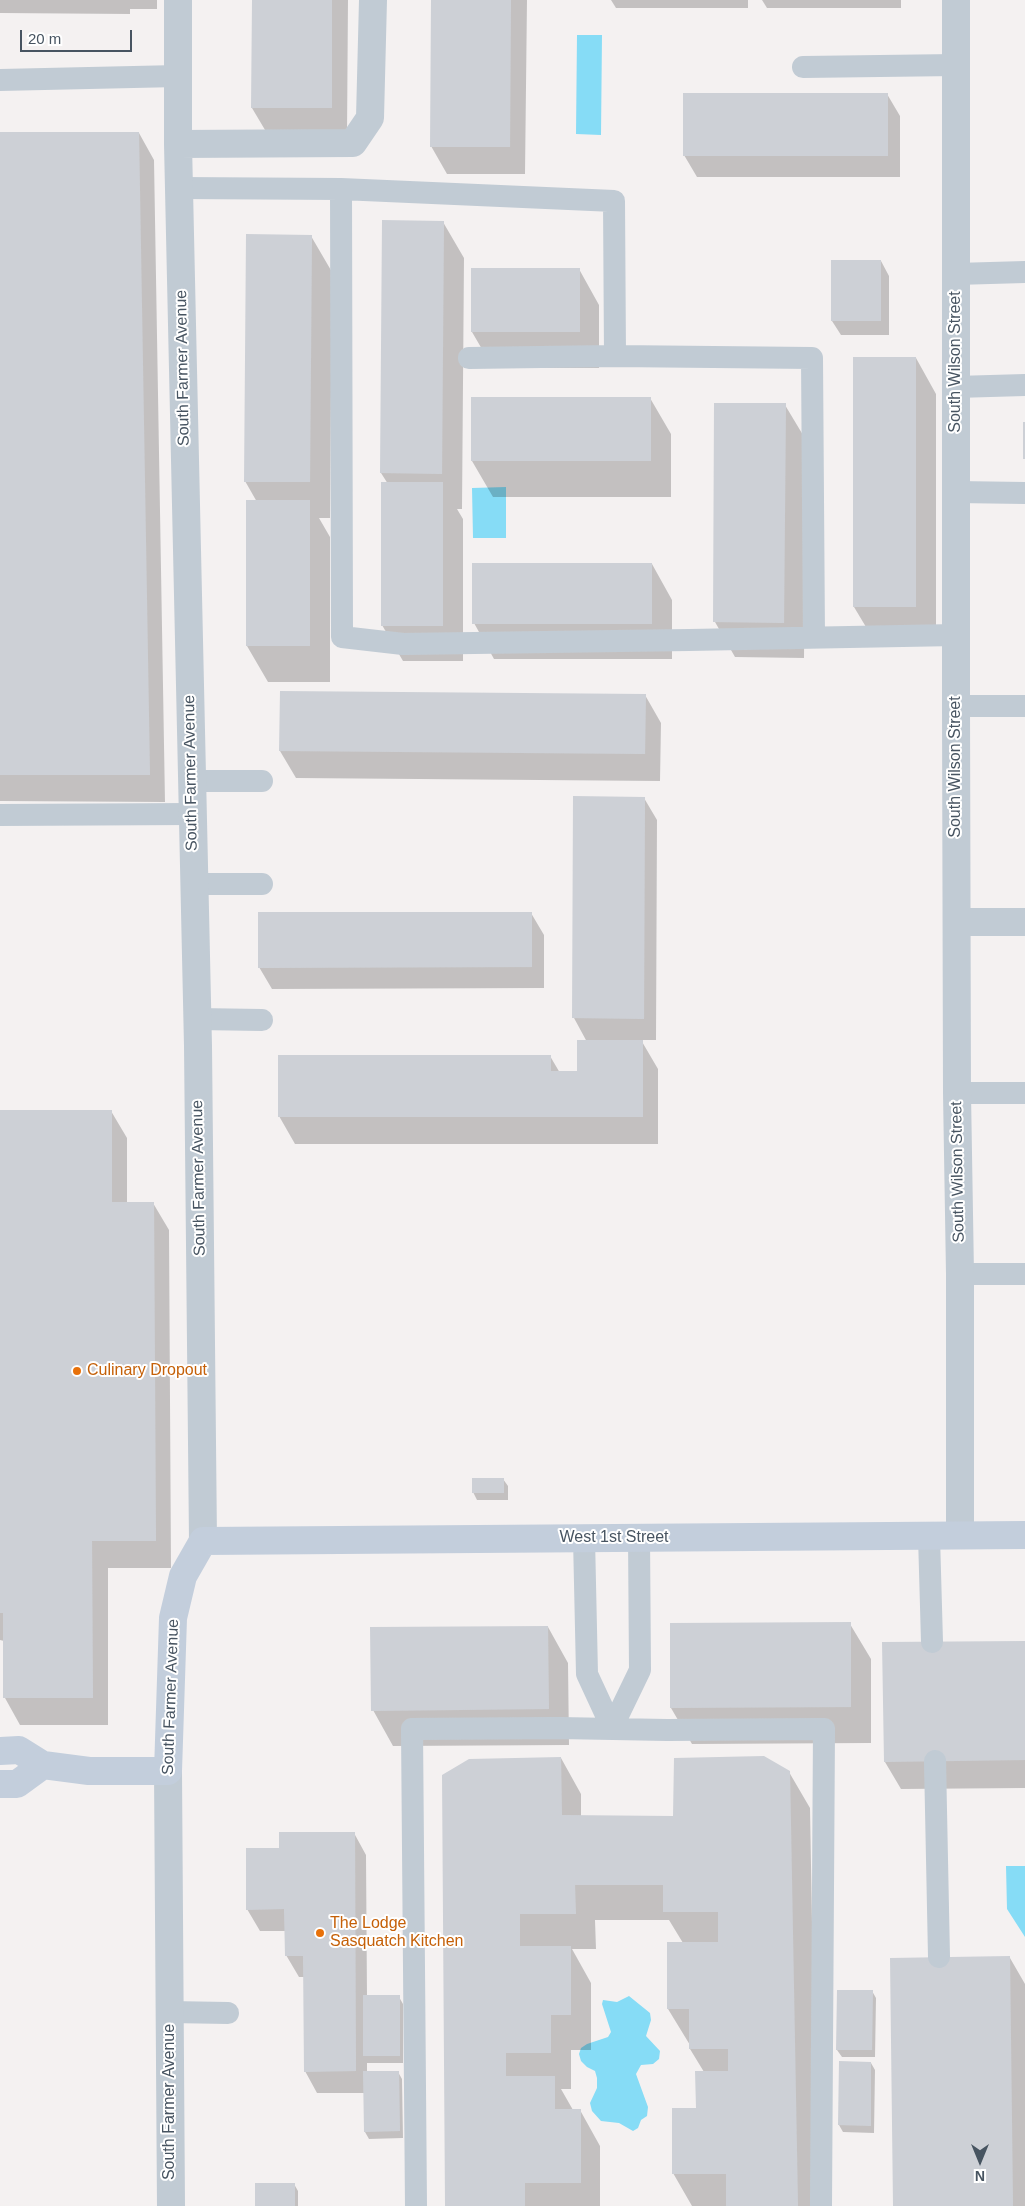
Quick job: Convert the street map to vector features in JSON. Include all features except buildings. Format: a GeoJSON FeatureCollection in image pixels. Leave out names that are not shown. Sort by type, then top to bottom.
{"type":"FeatureCollection","features":[{"type":"Feature","properties":{"kind":"street","name":"South Farmer Avenue"},"geometry":{"type":"LineString","coordinates":[[171,2206],[168,1771],[173,1618],[184,1576],[203,1541],[194,884],[178,144],[178,0]]}},
{"type":"Feature","properties":{"kind":"street"},"geometry":{"type":"LineString","coordinates":[[178,144],[353,143],[370,118],[373,0]]}},
{"type":"Feature","properties":{"kind":"street","name":"South Wilson Street"},"geometry":{"type":"LineString","coordinates":[[956,0],[957,1093],[960,1274],[960,1535]]}},
{"type":"Feature","properties":{"kind":"street"},"geometry":{"type":"LineString","coordinates":[[957,922],[1025,922]]}},
{"type":"Feature","properties":{"kind":"street","name":"West 1st Street"},"geometry":{"type":"LineString","coordinates":[[203,1541],[1025,1535]]}},
{"type":"Feature","properties":{"kind":"street"},"geometry":{"type":"LineString","coordinates":[[0,1751],[19,1750],[43,1765],[89,1771],[168,1771]]}},
{"type":"Feature","properties":{"kind":"street"},"geometry":{"type":"LineString","coordinates":[[0,1784],[18,1784],[43,1765]]}},
{"type":"Feature","properties":{"kind":"lane"},"geometry":{"type":"LineString","coordinates":[[803,67],[956,65]]}},
{"type":"Feature","properties":{"kind":"lane"},"geometry":{"type":"LineString","coordinates":[[0,80],[178,76]]}},
{"type":"Feature","properties":{"kind":"lane"},"geometry":{"type":"LineString","coordinates":[[179,188],[341,189],[614,200],[615,356]]}},
{"type":"Feature","properties":{"kind":"lane"},"geometry":{"type":"LineString","coordinates":[[341,189],[342,638],[403,644],[956,635]]}},
{"type":"Feature","properties":{"kind":"lane"},"geometry":{"type":"LineString","coordinates":[[956,274],[1025,272]]}},
{"type":"Feature","properties":{"kind":"lane"},"geometry":{"type":"LineString","coordinates":[[469,358],[615,356],[812,358],[814,638]]}},
{"type":"Feature","properties":{"kind":"lane"},"geometry":{"type":"LineString","coordinates":[[956,387],[1025,385]]}},
{"type":"Feature","properties":{"kind":"lane"},"geometry":{"type":"LineString","coordinates":[[956,492],[1025,493]]}},
{"type":"Feature","properties":{"kind":"lane"},"geometry":{"type":"LineString","coordinates":[[956,706],[1025,706]]}},
{"type":"Feature","properties":{"kind":"lane"},"geometry":{"type":"LineString","coordinates":[[192,781],[262,781]]}},
{"type":"Feature","properties":{"kind":"lane"},"geometry":{"type":"LineString","coordinates":[[0,815],[192,814]]}},
{"type":"Feature","properties":{"kind":"lane"},"geometry":{"type":"LineString","coordinates":[[194,884],[262,884]]}},
{"type":"Feature","properties":{"kind":"lane"},"geometry":{"type":"LineString","coordinates":[[196,1019],[262,1020]]}},
{"type":"Feature","properties":{"kind":"lane"},"geometry":{"type":"LineString","coordinates":[[957,1093],[1025,1093]]}},
{"type":"Feature","properties":{"kind":"lane"},"geometry":{"type":"LineString","coordinates":[[960,1274],[1025,1274]]}},
{"type":"Feature","properties":{"kind":"lane"},"geometry":{"type":"LineString","coordinates":[[929,1536],[932,1642]]}},
{"type":"Feature","properties":{"kind":"lane"},"geometry":{"type":"LineString","coordinates":[[612,1728],[640,1670],[639,1537]]}},
{"type":"Feature","properties":{"kind":"lane"},"geometry":{"type":"LineString","coordinates":[[584,1538],[587,1674],[612,1728]]}},
{"type":"Feature","properties":{"kind":"lane"},"geometry":{"type":"LineString","coordinates":[[416,2206],[412,1729],[612,1728],[667,1730],[824,1729],[821,2206]]}},
{"type":"Feature","properties":{"kind":"lane"},"geometry":{"type":"LineString","coordinates":[[935,1762],[939,1957]]}},
{"type":"Feature","properties":{"kind":"lane"},"geometry":{"type":"LineString","coordinates":[[170,2012],[228,2013]]}},
{"type":"Feature","properties":{"kind":"water"},"geometry":{"type":"Polygon","coordinates":[[[577,35],[602,35],[601,135],[576,134],[577,35]]]}},
{"type":"Feature","properties":{"kind":"water"},"geometry":{"type":"Polygon","coordinates":[[[506,487],[506,538],[473,538],[472,488],[506,487]]]}},
{"type":"Feature","properties":{"kind":"water"},"geometry":{"type":"Polygon","coordinates":[[[1006,1866],[1025,1866],[1025,1937],[1007,1909],[1006,1866]]]}},
{"type":"Feature","properties":{"kind":"water"},"geometry":{"type":"Polygon","coordinates":[[[629,1996],[650,2013],[651,2020],[646,2036],[660,2051],[659,2059],[653,2064],[641,2065],[636,2074],[648,2107],[647,2116],[641,2120],[638,2128],[633,2131],[619,2123],[601,2121],[592,2111],[590,2103],[597,2088],[597,2078],[595,2071],[581,2061],[579,2054],[581,2048],[608,2037],[611,2032],[602,2004],[603,2000],[617,2002],[629,1996]]]}},
{"type":"Feature","properties":{"kind":"place","name":"Culinary Dropout"},"geometry":{"type":"Point","coordinates":[77,1371]}},
{"type":"Feature","properties":{"kind":"place","name":"The Lodge Sasquatch Kitchen"},"geometry":{"type":"Point","coordinates":[320,1933]}}]}
